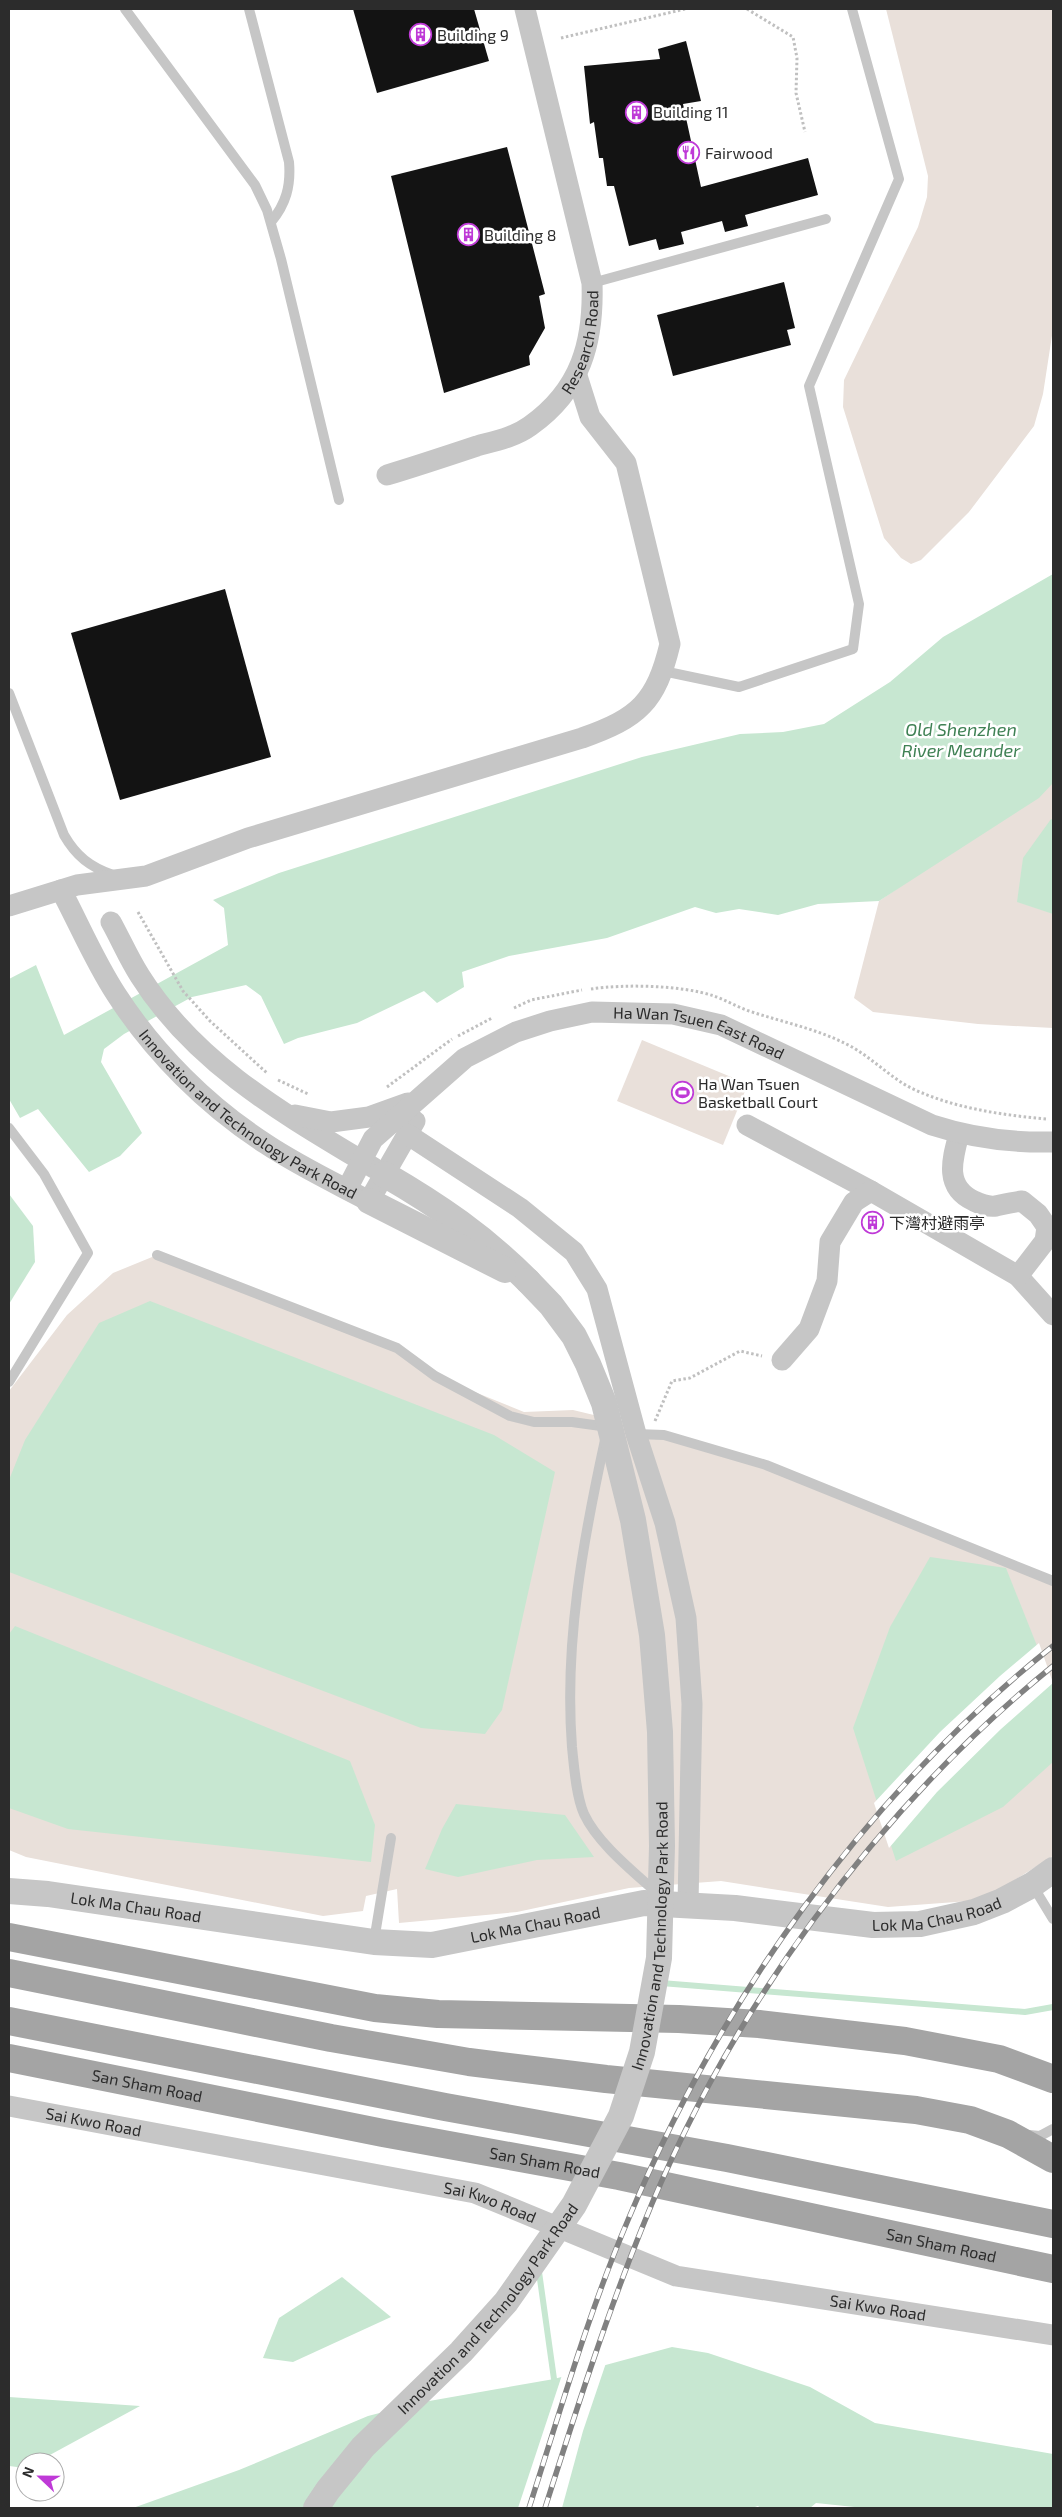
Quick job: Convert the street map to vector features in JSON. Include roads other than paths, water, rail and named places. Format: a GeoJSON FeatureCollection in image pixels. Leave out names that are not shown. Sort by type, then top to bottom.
{"type":"FeatureCollection","features":[{"type":"Feature","properties":{"kind":"main road"},"geometry":{"type":"LineString","coordinates":[[9,1937],[375,2008],[438,2014],[678,2019],[759,2024],[905,2041],[999,2060],[1053,2079]]}},
{"type":"Feature","properties":{"kind":"main road"},"geometry":{"type":"LineString","coordinates":[[9,1973],[331,2038],[469,2062],[606,2079],[916,2110],[970,2120],[1008,2134],[1053,2159]]}},
{"type":"Feature","properties":{"kind":"main road"},"geometry":{"type":"LineString","coordinates":[[9,2021],[445,2107],[727,2158],[1053,2224]]}},
{"type":"Feature","properties":{"kind":"main road","name":"San Sham Road"},"geometry":{"type":"LineString","coordinates":[[22,2060],[382,2134],[619,2176],[1053,2269]]}},
{"type":"Feature","properties":{"kind":"main road"},"geometry":{"type":"LineString","coordinates":[[999,2060],[1053,2062]]}},
{"type":"Feature","properties":{"kind":"street","name":"Research Road"},"geometry":{"type":"LineString","coordinates":[[387,475],[507,437],[530,426],[557,402],[577,376],[588,346],[593,309],[592,283],[525,9]]}},
{"type":"Feature","properties":{"kind":"street"},"geometry":{"type":"LineString","coordinates":[[9,906],[77,884],[146,876],[248,838],[597,733],[622,722],[648,701],[663,671],[670,644],[626,463],[590,417],[577,376]]}},
{"type":"Feature","properties":{"kind":"street","name":"Innovation and Technology Park Road"},"geometry":{"type":"LineString","coordinates":[[61,890],[115,994],[182,1076],[216,1108],[266,1144],[422,1230],[528,1281]]}},
{"type":"Feature","properties":{"kind":"street","name":"Innovation and Technology Park Road"},"geometry":{"type":"LineString","coordinates":[[111,922],[140,976],[170,1017],[199,1048],[246,1089],[280,1112],[437,1205],[494,1248],[551,1305],[574,1336],[604,1403],[633,1520],[652,1635],[660,1732],[662,1846],[659,1958],[642,2052],[621,2116],[574,2205],[506,2302],[461,2352],[363,2447],[316,2508]]}},
{"type":"Feature","properties":{"kind":"street","name":"Ha Wan Tsuen East Road"},"geometry":{"type":"LineString","coordinates":[[432,1087],[465,1058],[516,1032],[550,1021],[592,1012],[673,1014],[721,1026],[910,1116],[959,1134],[1010,1141],[1053,1142]]}},
{"type":"Feature","properties":{"kind":"street"},"geometry":{"type":"LineString","coordinates":[[280,1112],[331,1122],[369,1117],[404,1106],[432,1087]]}},
{"type":"Feature","properties":{"kind":"street"},"geometry":{"type":"LineString","coordinates":[[358,1195],[384,1174],[432,1087]]}},
{"type":"Feature","properties":{"kind":"street"},"geometry":{"type":"LineString","coordinates":[[358,1195],[362,1161],[374,1139],[432,1087]]}},
{"type":"Feature","properties":{"kind":"street"},"geometry":{"type":"LineString","coordinates":[[747,1125],[871,1191],[1018,1276],[1053,1315]]}},
{"type":"Feature","properties":{"kind":"street"},"geometry":{"type":"LineString","coordinates":[[407,1134],[520,1208],[574,1252],[597,1289],[634,1427],[665,1523],[686,1618],[692,1704],[678,1904]]}},
{"type":"Feature","properties":{"kind":"street"},"geometry":{"type":"LineString","coordinates":[[959,1134],[953,1167],[954,1183],[962,1195],[978,1203],[994,1206],[1022,1201],[1038,1214],[1047,1227],[1045,1241],[1018,1276]]}},
{"type":"Feature","properties":{"kind":"street"},"geometry":{"type":"LineString","coordinates":[[782,1360],[809,1329],[827,1280],[830,1242],[854,1202],[871,1191]]}},
{"type":"Feature","properties":{"kind":"street","name":"Lok Ma Chau Road"},"geometry":{"type":"LineString","coordinates":[[9,1891],[77,1898],[374,1942],[432,1945],[644,1903],[678,1904],[873,1925],[912,1924],[947,1920],[974,1912],[1032,1885],[1053,1870]]}},
{"type":"Feature","properties":{"kind":"street","name":"Sai Kwo Road"},"geometry":{"type":"LineString","coordinates":[[9,2106],[475,2193],[676,2276],[1053,2335]]}},
{"type":"Feature","properties":{"kind":"lane"},"geometry":{"type":"LineString","coordinates":[[125,9],[255,185],[271,222],[339,500]]}},
{"type":"Feature","properties":{"kind":"lane"},"geometry":{"type":"LineString","coordinates":[[248,9],[289,162],[289,188],[279,212],[271,222]]}},
{"type":"Feature","properties":{"kind":"lane"},"geometry":{"type":"LineString","coordinates":[[663,671],[739,687],[853,649],[859,604],[809,386],[899,180],[852,9]]}},
{"type":"Feature","properties":{"kind":"lane"},"geometry":{"type":"LineString","coordinates":[[592,283],[826,219]]}},
{"type":"Feature","properties":{"kind":"lane"},"geometry":{"type":"LineString","coordinates":[[9,693],[64,835],[72,849],[84,861],[98,870],[130,878],[146,876]]}},
{"type":"Feature","properties":{"kind":"lane"},"geometry":{"type":"LineString","coordinates":[[9,1128],[44,1174],[88,1253],[9,1382]]}},
{"type":"Feature","properties":{"kind":"lane"},"geometry":{"type":"LineString","coordinates":[[158,1255],[397,1348],[435,1376],[510,1416],[534,1422],[572,1422],[608,1427],[634,1427],[664,1434],[766,1465],[1053,1581]]}},
{"type":"Feature","properties":{"kind":"lane"},"geometry":{"type":"LineString","coordinates":[[608,1427],[577,1583],[569,1702],[574,1771],[584,1814],[624,1864],[678,1904]]}},
{"type":"Feature","properties":{"kind":"lane"},"geometry":{"type":"LineString","coordinates":[[374,1942],[391,1838]]}},
{"type":"Feature","properties":{"kind":"lane"},"geometry":{"type":"LineString","coordinates":[[1032,1885],[1053,1919]]}},
{"type":"Feature","properties":{"kind":"lane"},"geometry":{"type":"LineString","coordinates":[[1008,2134],[1040,2136],[1053,2129]]}},
{"type":"Feature","properties":{"kind":"water","name":"Old Shenzhen River Meander"},"geometry":{"type":"Polygon","coordinates":[[[1053,574],[1053,783],[1039,798],[879,901],[818,904],[778,915],[739,909],[716,913],[695,907],[607,938],[509,956],[462,972],[464,987],[437,1003],[424,991],[357,1023],[298,1038],[284,1044],[261,996],[246,985],[192,997],[124,1034],[104,1049],[101,1062],[142,1133],[120,1156],[89,1172],[38,1109],[20,1118],[9,1099],[9,979],[36,965],[64,1035],[228,945],[224,908],[213,900],[279,873],[642,757],[740,734],[783,732],[824,724],[890,682],[943,637],[1053,574]]]}},
{"type":"Feature","properties":{"kind":"water"},"geometry":{"type":"Polygon","coordinates":[[[1051,819],[1053,820],[1053,914],[1017,902],[1023,858],[1051,819]]]}},
{"type":"Feature","properties":{"kind":"water"},"geometry":{"type":"Polygon","coordinates":[[[9,1194],[33,1226],[35,1262],[9,1304],[9,1194]]]}},
{"type":"Feature","properties":{"kind":"water"},"geometry":{"type":"Polygon","coordinates":[[[150,1301],[494,1435],[555,1472],[502,1710],[485,1734],[421,1728],[9,1572],[9,1480],[25,1440],[99,1323],[150,1301]]]}},
{"type":"Feature","properties":{"kind":"water"},"geometry":{"type":"Polygon","coordinates":[[[930,1557],[1006,1568],[1053,1686],[1053,1762],[1003,1807],[896,1861],[853,1728],[890,1627],[930,1557]]]}},
{"type":"Feature","properties":{"kind":"water"},"geometry":{"type":"Polygon","coordinates":[[[15,1626],[350,1761],[375,1825],[371,1862],[68,1829],[9,1808],[9,1634],[15,1626]]]}},
{"type":"Feature","properties":{"kind":"water"},"geometry":{"type":"Polygon","coordinates":[[[456,1804],[565,1815],[594,1857],[537,1860],[458,1877],[425,1869],[442,1829],[456,1804]]]}},
{"type":"Feature","properties":{"kind":"water"},"geometry":{"type":"Polygon","coordinates":[[[342,2277],[391,2317],[293,2362],[263,2358],[279,2318],[342,2277]]]}},
{"type":"Feature","properties":{"kind":"water"},"geometry":{"type":"Polygon","coordinates":[[[672,2347],[708,2353],[810,2387],[875,2423],[1053,2454],[1053,2508],[864,2508],[816,2503],[810,2508],[760,2508],[758,2506],[752,2508],[133,2508],[239,2470],[368,2416],[418,2403],[554,2379],[672,2347]]]}},
{"type":"Feature","properties":{"kind":"water"},"geometry":{"type":"Polygon","coordinates":[[[9,2397],[140,2406],[55,2452],[15,2452],[15,2467],[9,2466],[9,2397]]]}},
{"type":"Feature","properties":{"kind":"waterway"},"geometry":{"type":"LineString","coordinates":[[661,1983],[1025,2012],[1053,2007]]}},
{"type":"Feature","properties":{"kind":"waterway"},"geometry":{"type":"LineString","coordinates":[[539,2272],[554,2379]]}},
{"type":"Feature","properties":{"kind":"railway"},"geometry":{"type":"LineString","coordinates":[[529,2508],[587,2327],[628,2220],[665,2138],[707,2058],[753,1981],[804,1906],[860,1835],[920,1768],[985,1704],[1053,1646]]}},
{"type":"Feature","properties":{"kind":"railway"},"geometry":{"type":"LineString","coordinates":[[545,2508],[603,2332],[642,2228],[676,2149],[717,2071],[762,1995],[812,1921],[867,1851],[926,1785],[988,1723],[1053,1666]]}},
{"type":"Feature","properties":{"kind":"place","name":"Building 9"},"geometry":{"type":"Point","coordinates":[421,35]}},
{"type":"Feature","properties":{"kind":"place","name":"Building 11"},"geometry":{"type":"Point","coordinates":[637,112]}},
{"type":"Feature","properties":{"kind":"place","name":"Fairwood"},"geometry":{"type":"Point","coordinates":[689,153]}},
{"type":"Feature","properties":{"kind":"place","name":"Building 8"},"geometry":{"type":"Point","coordinates":[468,235]}},
{"type":"Feature","properties":{"kind":"place","name":"Ha Wan Tsuen Basketball Court"},"geometry":{"type":"Point","coordinates":[682,1093]}},
{"type":"Feature","properties":{"kind":"place","name":"下灣村避雨亭"},"geometry":{"type":"Point","coordinates":[873,1223]}}]}
